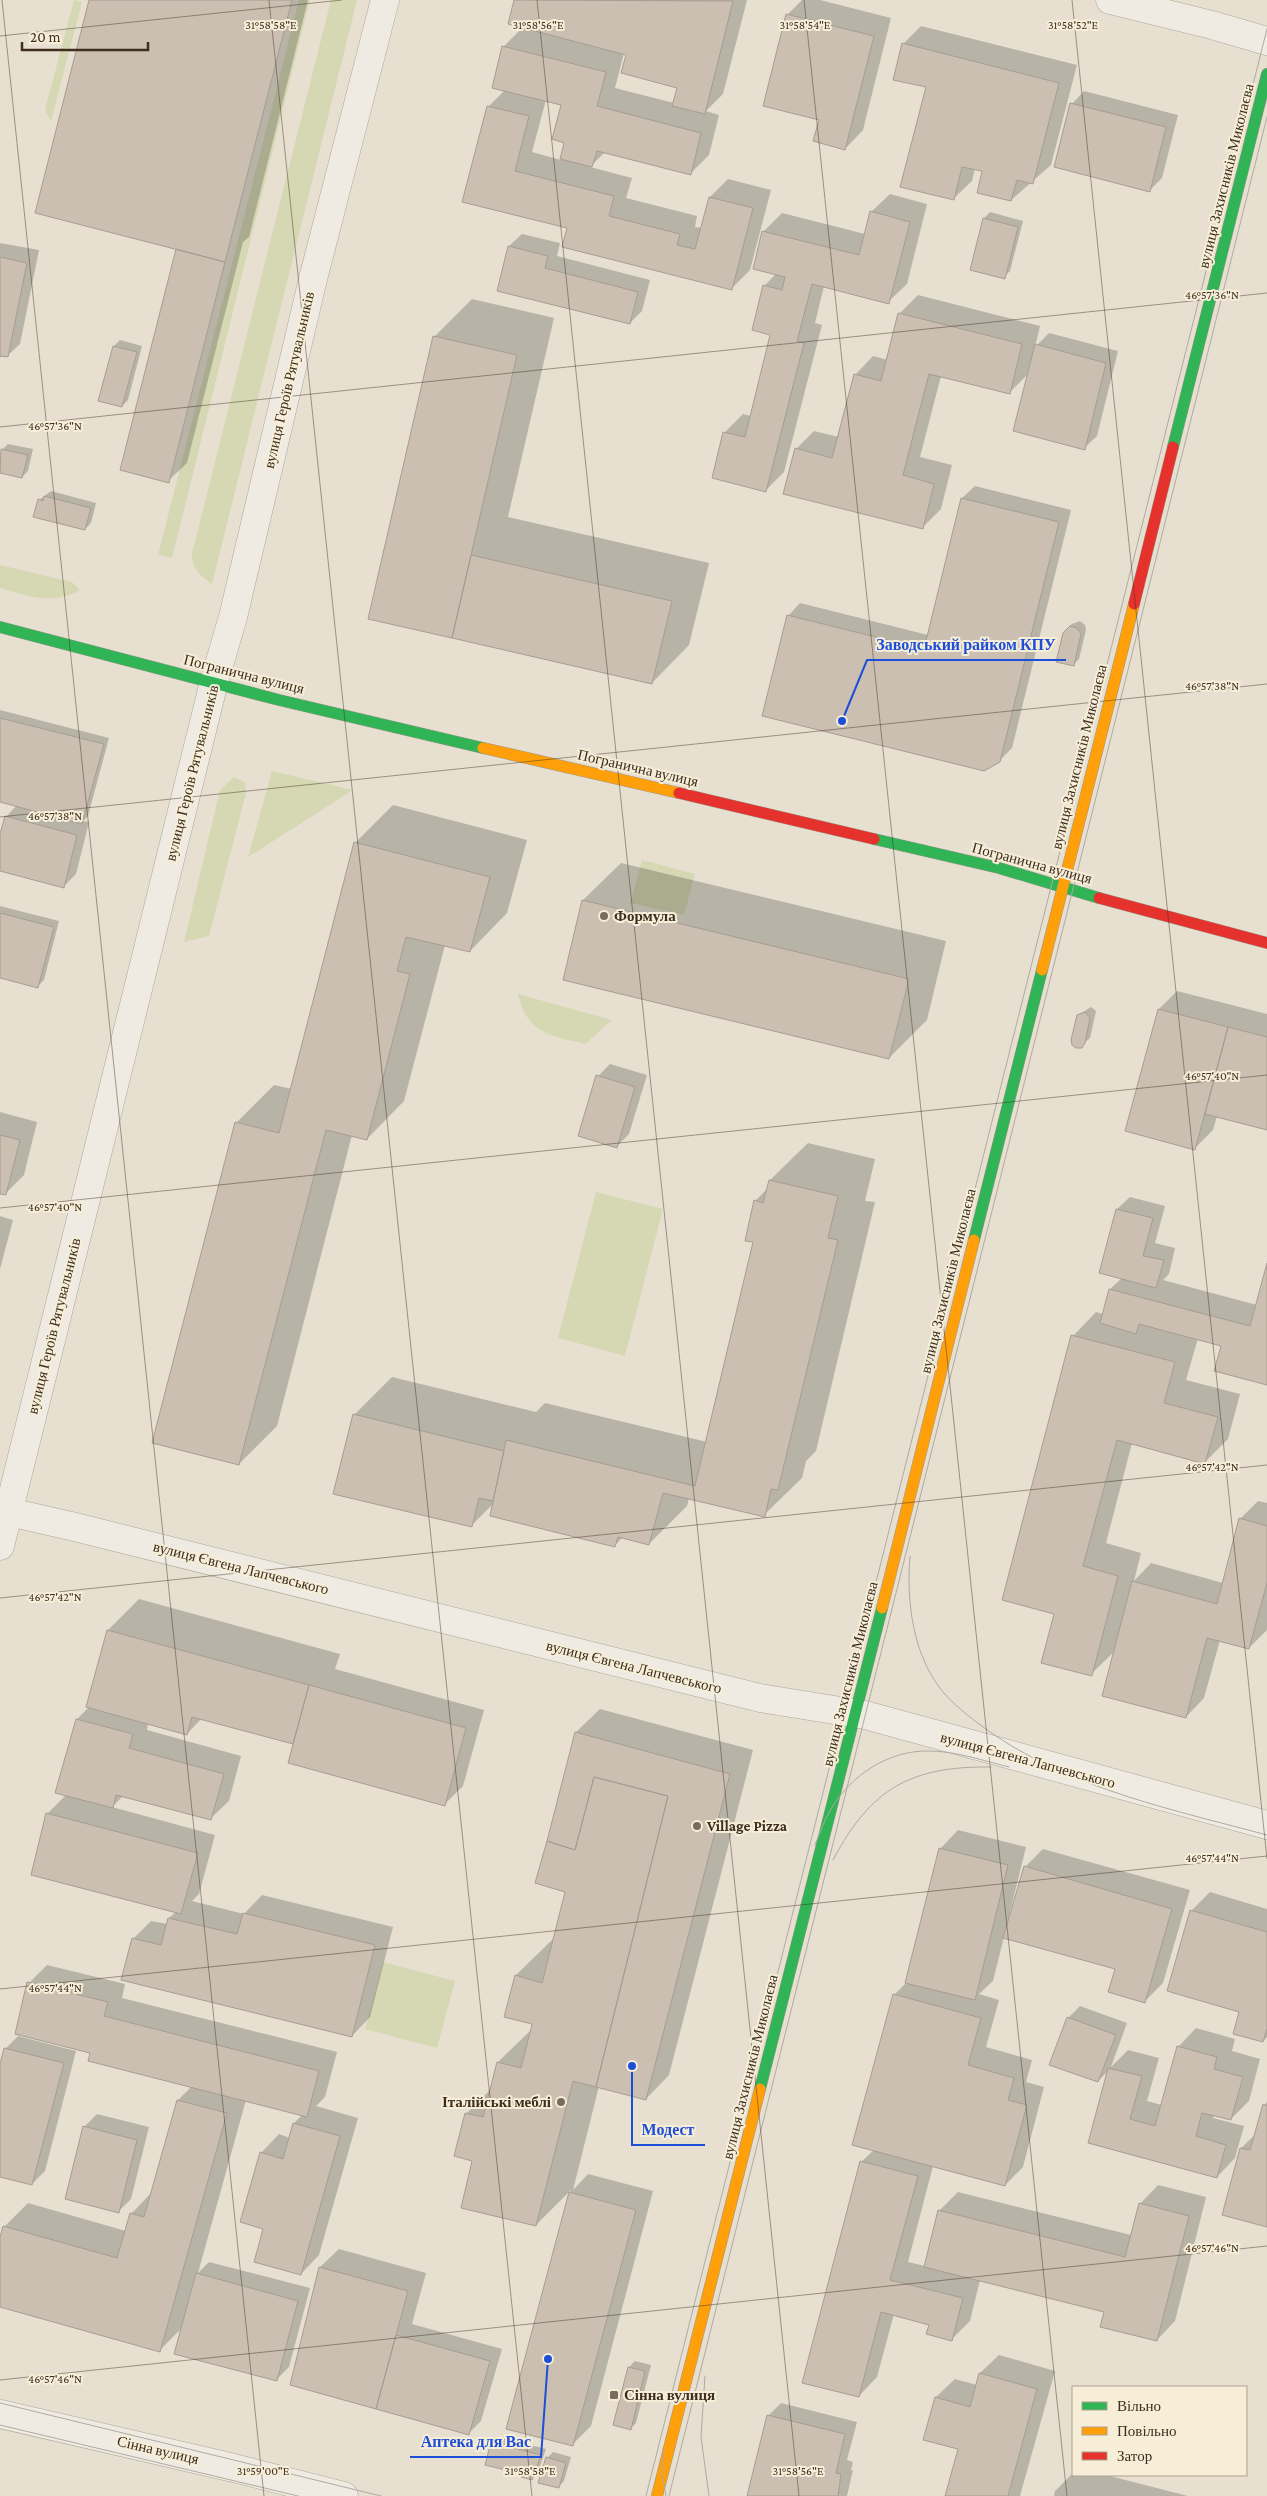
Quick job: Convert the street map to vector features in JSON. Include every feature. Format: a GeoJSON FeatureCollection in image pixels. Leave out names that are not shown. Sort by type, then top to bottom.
{"type":"FeatureCollection","features":[{"type":"Feature","properties":{"kind":"street","name":"вулиця Героїв Рятувальників"},"geometry":{"type":"LineString","coordinates":[[0,1546],[4,1511],[214,682],[233,617],[313,279],[385,0]]}},
{"type":"Feature","properties":{"kind":"street"},"geometry":{"type":"LineString","coordinates":[[1110,0],[1212,25],[1267,41]]}},
{"type":"Feature","properties":{"kind":"street","name":"вулиця Захисників Миколаєва"},"geometry":{"type":"LineString","coordinates":[[656,2496],[1267,74]]}},
{"type":"Feature","properties":{"kind":"street","name":"Погранична вулиця"},"geometry":{"type":"LineString","coordinates":[[0,628],[214,682],[999,868],[1267,943]]}},
{"type":"Feature","properties":{"kind":"street","name":"вулиця Євгена Лапчевського"},"geometry":{"type":"LineString","coordinates":[[4,1511],[760,1698],[855,1713],[1267,1825]]}},
{"type":"Feature","properties":{"kind":"street","name":"Сінна вулиця"},"geometry":{"type":"LineString","coordinates":[[0,2414],[234,2468],[344,2496]]}},
{"type":"Feature","properties":{"kind":"green space"},"geometry":{"type":"Polygon","coordinates":[[[74,0],[82,2],[51,121],[45,110],[74,0]]]}},
{"type":"Feature","properties":{"kind":"green space"},"geometry":{"type":"Polygon","coordinates":[[[299,0],[310,0],[172,558],[158,555],[299,0]]]}},
{"type":"Feature","properties":{"kind":"green space"},"geometry":{"type":"Polygon","coordinates":[[[331,0],[357,0],[212,584],[197,571],[193,563],[192,553],[331,0]]]}},
{"type":"Feature","properties":{"kind":"green space"},"geometry":{"type":"Polygon","coordinates":[[[0,565],[72,582],[80,590],[59,598],[50,599],[0,588],[0,565]]]}},
{"type":"Feature","properties":{"kind":"green space"},"geometry":{"type":"Polygon","coordinates":[[[272,771],[353,790],[248,857],[272,771]]]}},
{"type":"Feature","properties":{"kind":"green space"},"geometry":{"type":"Polygon","coordinates":[[[234,777],[245,782],[246,793],[209,936],[184,942],[220,790],[234,777]]]}},
{"type":"Feature","properties":{"kind":"green space"},"geometry":{"type":"Polygon","coordinates":[[[642,860],[695,874],[684,915],[630,903],[642,860]]]}},
{"type":"Feature","properties":{"kind":"green space"},"geometry":{"type":"Polygon","coordinates":[[[518,994],[612,1020],[585,1044],[561,1038],[542,1031],[534,1025],[522,1008],[518,994]]]}},
{"type":"Feature","properties":{"kind":"green space"},"geometry":{"type":"Polygon","coordinates":[[[596,1192],[663,1209],[625,1356],[558,1338],[596,1192]]]}},
{"type":"Feature","properties":{"kind":"green space"},"geometry":{"type":"Polygon","coordinates":[[[383,1962],[455,1981],[437,2048],[365,2029],[383,1962]]]}},
{"type":"Feature","properties":{"kind":"building"},"geometry":{"type":"Polygon","coordinates":[[[89,0],[292,0],[225,262],[35,213],[89,0]]]}},
{"type":"Feature","properties":{"kind":"building"},"geometry":{"type":"Polygon","coordinates":[[[514,0],[733,1],[705,114],[672,106],[677,88],[621,73],[626,55],[508,24],[514,0]]]}},
{"type":"Feature","properties":{"kind":"building"},"geometry":{"type":"Polygon","coordinates":[[[786,14],[874,36],[845,150],[813,141],[819,120],[763,106],[786,14]]]}},
{"type":"Feature","properties":{"kind":"building"},"geometry":{"type":"Polygon","coordinates":[[[902,43],[1059,83],[1033,184],[1017,180],[1011,201],[977,193],[982,171],[962,167],[954,200],[900,187],[926,87],[893,80],[902,43]]]}},
{"type":"Feature","properties":{"kind":"building"},"geometry":{"type":"Polygon","coordinates":[[[502,46],[606,72],[597,106],[701,133],[691,175],[597,151],[592,167],[560,159],[564,143],[552,139],[561,105],[492,88],[502,46]]]}},
{"type":"Feature","properties":{"kind":"building"},"geometry":{"type":"Polygon","coordinates":[[[1070,103],[1166,127],[1150,192],[1054,167],[1070,103]]]}},
{"type":"Feature","properties":{"kind":"building"},"geometry":{"type":"Polygon","coordinates":[[[487,106],[529,116],[515,171],[614,196],[609,216],[680,234],[677,245],[695,249],[709,197],[753,208],[732,290],[562,247],[567,228],[462,202],[487,106]]]}},
{"type":"Feature","properties":{"kind":"building"},"geometry":{"type":"Polygon","coordinates":[[[870,211],[910,222],[889,304],[812,284],[797,341],[804,343],[766,492],[712,478],[723,432],[745,437],[770,335],[752,330],[763,285],[782,290],[785,277],[753,269],[762,231],[859,255],[870,211]]]}},
{"type":"Feature","properties":{"kind":"building"},"geometry":{"type":"Polygon","coordinates":[[[983,218],[1018,227],[1005,279],[970,270],[983,218]]]}},
{"type":"Feature","properties":{"kind":"building"},"geometry":{"type":"Polygon","coordinates":[[[508,246],[548,256],[545,268],[638,292],[630,324],[497,291],[508,246]]]}},
{"type":"Feature","properties":{"kind":"building"},"geometry":{"type":"Polygon","coordinates":[[[176,249],[225,262],[169,483],[120,470],[176,249]]]}},
{"type":"Feature","properties":{"kind":"building"},"geometry":{"type":"Polygon","coordinates":[[[0,257],[27,263],[8,357],[0,356],[0,257]]]}},
{"type":"Feature","properties":{"kind":"building"},"geometry":{"type":"Polygon","coordinates":[[[898,313],[1022,344],[1010,394],[929,374],[903,475],[934,484],[923,529],[783,494],[795,448],[832,458],[854,374],[881,381],[898,313]]]}},
{"type":"Feature","properties":{"kind":"building"},"geometry":{"type":"Polygon","coordinates":[[[433,336],[517,355],[452,638],[368,619],[433,336]]]}},
{"type":"Feature","properties":{"kind":"building"},"geometry":{"type":"Polygon","coordinates":[[[1035,344],[1106,363],[1085,450],[1013,431],[1035,344]]]}},
{"type":"Feature","properties":{"kind":"building"},"geometry":{"type":"Polygon","coordinates":[[[113,346],[137,352],[122,407],[98,401],[113,346]]]}},
{"type":"Feature","properties":{"kind":"building"},"geometry":{"type":"Polygon","coordinates":[[[1,449],[28,455],[22,478],[0,473],[1,449]]]}},
{"type":"Feature","properties":{"kind":"building"},"geometry":{"type":"Polygon","coordinates":[[[44,496],[91,508],[85,530],[33,517],[38,499],[43,501],[44,496]]]}},
{"type":"Feature","properties":{"kind":"building"},"geometry":{"type":"Polygon","coordinates":[[[961,498],[1059,522],[1000,762],[984,771],[762,716],[787,615],[924,649],[961,498]]]}},
{"type":"Feature","properties":{"kind":"building"},"geometry":{"type":"Polygon","coordinates":[[[471,555],[672,601],[652,684],[452,638],[471,555]]]}},
{"type":"Feature","properties":{"kind":"building"},"geometry":{"type":"Polygon","coordinates":[[[1070,626],[1077,628],[1081,634],[1074,666],[1056,662],[1063,633],[1070,626]]]}},
{"type":"Feature","properties":{"kind":"building"},"geometry":{"type":"Polygon","coordinates":[[[0,718],[104,744],[82,824],[0,802],[0,718]]]}},
{"type":"Feature","properties":{"kind":"building"},"geometry":{"type":"Polygon","coordinates":[[[5,816],[77,835],[64,888],[0,871],[0,834],[5,816]]]}},
{"type":"Feature","properties":{"kind":"building"},"geometry":{"type":"Polygon","coordinates":[[[354,842],[490,877],[470,952],[406,937],[397,971],[410,974],[367,1140],[326,1130],[239,1465],[152,1443],[235,1122],[279,1133],[354,842]]]}},
{"type":"Feature","properties":{"kind":"building"},"geometry":{"type":"Polygon","coordinates":[[[582,900],[909,979],[889,1059],[563,980],[582,900]]]}},
{"type":"Feature","properties":{"kind":"building"},"geometry":{"type":"Polygon","coordinates":[[[0,913],[54,927],[38,988],[0,978],[0,913]]]}},
{"type":"Feature","properties":{"kind":"building"},"geometry":{"type":"Polygon","coordinates":[[[1158,1009],[1228,1027],[1195,1150],[1125,1131],[1158,1009]]]}},
{"type":"Feature","properties":{"kind":"building"},"geometry":{"type":"Polygon","coordinates":[[[1085,1012],[1090,1018],[1085,1043],[1082,1048],[1076,1048],[1072,1045],[1071,1040],[1077,1015],[1085,1012]]]}},
{"type":"Feature","properties":{"kind":"building"},"geometry":{"type":"Polygon","coordinates":[[[1228,1027],[1267,1037],[1267,1130],[1205,1114],[1228,1027]]]}},
{"type":"Feature","properties":{"kind":"building"},"geometry":{"type":"Polygon","coordinates":[[[596,1075],[635,1087],[617,1148],[578,1136],[596,1075]]]}},
{"type":"Feature","properties":{"kind":"building"},"geometry":{"type":"Polygon","coordinates":[[[0,1135],[20,1140],[6,1195],[0,1194],[0,1135]]]}},
{"type":"Feature","properties":{"kind":"building"},"geometry":{"type":"Polygon","coordinates":[[[769,1180],[838,1196],[828,1238],[838,1240],[778,1490],[771,1489],[765,1517],[663,1493],[649,1545],[618,1537],[615,1547],[490,1516],[506,1440],[695,1486],[753,1242],[745,1241],[754,1200],[763,1203],[769,1180]]]}},
{"type":"Feature","properties":{"kind":"building"},"geometry":{"type":"Polygon","coordinates":[[[1116,1209],[1153,1218],[1143,1256],[1164,1260],[1156,1288],[1099,1273],[1116,1209]]]}},
{"type":"Feature","properties":{"kind":"building"},"geometry":{"type":"Polygon","coordinates":[[[1267,1263],[1267,1385],[1214,1371],[1221,1346],[1139,1324],[1136,1334],[1100,1323],[1109,1289],[1250,1326],[1267,1263]]]}},
{"type":"Feature","properties":{"kind":"building"},"geometry":{"type":"Polygon","coordinates":[[[1071,1335],[1175,1362],[1164,1403],[1218,1417],[1205,1464],[1117,1440],[1083,1566],[1118,1576],[1092,1676],[1041,1663],[1054,1614],[1002,1600],[1071,1335]]]}},
{"type":"Feature","properties":{"kind":"building"},"geometry":{"type":"Polygon","coordinates":[[[353,1414],[504,1451],[493,1501],[479,1498],[472,1527],[333,1494],[353,1414]]]}},
{"type":"Feature","properties":{"kind":"building"},"geometry":{"type":"Polygon","coordinates":[[[1239,1518],[1267,1526],[1267,1583],[1249,1649],[1207,1638],[1186,1718],[1102,1696],[1132,1581],[1217,1604],[1239,1518]]]}},
{"type":"Feature","properties":{"kind":"building"},"geometry":{"type":"Polygon","coordinates":[[[107,1630],[309,1685],[293,1744],[192,1717],[187,1735],[86,1707],[107,1630]]]}},
{"type":"Feature","properties":{"kind":"building"},"geometry":{"type":"Polygon","coordinates":[[[309,1685],[466,1728],[445,1806],[288,1763],[309,1685]]]}},
{"type":"Feature","properties":{"kind":"building"},"geometry":{"type":"Polygon","coordinates":[[[76,1719],[133,1734],[129,1748],[224,1774],[211,1820],[116,1795],[113,1808],[55,1793],[76,1719]]]}},
{"type":"Feature","properties":{"kind":"building"},"geometry":{"type":"Polygon","coordinates":[[[575,1732],[730,1774],[646,2100],[596,2087],[668,1796],[594,1777],[575,1850],[547,1841],[575,1732]]]}},
{"type":"Feature","properties":{"kind":"building"},"geometry":{"type":"Polygon","coordinates":[[[594,1777],[668,1796],[596,2087],[573,2081],[536,2226],[461,2208],[472,2161],[454,2156],[465,2113],[483,2117],[497,2062],[521,2068],[532,2024],[504,2017],[515,1975],[542,1983],[565,1892],[535,1883],[547,1841],[575,1850],[594,1777]]]}},
{"type":"Feature","properties":{"kind":"building"},"geometry":{"type":"Polygon","coordinates":[[[46,1813],[198,1853],[181,1914],[31,1875],[46,1813]]]}},
{"type":"Feature","properties":{"kind":"building"},"geometry":{"type":"Polygon","coordinates":[[[939,1848],[1008,1865],[975,2000],[905,1983],[939,1848]]]}},
{"type":"Feature","properties":{"kind":"building"},"geometry":{"type":"Polygon","coordinates":[[[1024,1866],[1172,1909],[1145,2003],[1108,1992],[1115,1969],[1003,1938],[1024,1866]]]}},
{"type":"Feature","properties":{"kind":"building"},"geometry":{"type":"Polygon","coordinates":[[[1190,1910],[1267,1932],[1267,2029],[1263,2042],[1233,2034],[1239,2012],[1167,1991],[1190,1910]]]}},
{"type":"Feature","properties":{"kind":"building"},"geometry":{"type":"Polygon","coordinates":[[[243,1913],[375,1945],[352,2037],[121,1980],[132,1938],[161,1945],[168,1918],[237,1934],[243,1913]]]}},
{"type":"Feature","properties":{"kind":"building"},"geometry":{"type":"Polygon","coordinates":[[[27,1982],[108,2002],[104,2016],[319,2071],[307,2117],[88,2061],[90,2053],[15,2034],[27,1982]]]}},
{"type":"Feature","properties":{"kind":"building"},"geometry":{"type":"Polygon","coordinates":[[[893,1994],[981,2018],[968,2065],[1014,2078],[1008,2100],[1027,2105],[1005,2186],[852,2145],[893,1994]]]}},
{"type":"Feature","properties":{"kind":"building"},"geometry":{"type":"Polygon","coordinates":[[[1067,2017],[1116,2035],[1098,2082],[1049,2065],[1067,2017]]]}},
{"type":"Feature","properties":{"kind":"building"},"geometry":{"type":"Polygon","coordinates":[[[1177,2046],[1217,2057],[1214,2069],[1243,2077],[1231,2120],[1202,2113],[1196,2136],[1226,2145],[1217,2178],[1088,2143],[1108,2068],[1142,2076],[1130,2119],[1155,2126],[1177,2046]]]}},
{"type":"Feature","properties":{"kind":"building"},"geometry":{"type":"Polygon","coordinates":[[[4,2048],[64,2063],[32,2185],[0,2177],[0,2064],[4,2048]]]}},
{"type":"Feature","properties":{"kind":"building"},"geometry":{"type":"Polygon","coordinates":[[[177,2100],[227,2113],[160,2352],[0,2307],[0,2237],[3,2226],[117,2258],[130,2213],[144,2217],[177,2100]]]}},
{"type":"Feature","properties":{"kind":"building"},"geometry":{"type":"Polygon","coordinates":[[[1263,2104],[1267,2106],[1267,2227],[1222,2215],[1240,2148],[1250,2150],[1263,2104]]]}},
{"type":"Feature","properties":{"kind":"building"},"geometry":{"type":"Polygon","coordinates":[[[293,2123],[340,2136],[301,2275],[254,2262],[263,2229],[240,2222],[260,2152],[283,2159],[293,2123]]]}},
{"type":"Feature","properties":{"kind":"building"},"geometry":{"type":"Polygon","coordinates":[[[83,2126],[137,2140],[119,2213],[65,2199],[83,2126]]]}},
{"type":"Feature","properties":{"kind":"building"},"geometry":{"type":"Polygon","coordinates":[[[860,2161],[918,2176],[890,2280],[963,2298],[952,2341],[926,2334],[929,2325],[881,2312],[859,2397],[802,2383],[860,2161]]]}},
{"type":"Feature","properties":{"kind":"building"},"geometry":{"type":"Polygon","coordinates":[[[569,2192],[636,2210],[573,2446],[506,2429],[569,2192]]]}},
{"type":"Feature","properties":{"kind":"building"},"geometry":{"type":"Polygon","coordinates":[[[1139,2203],[1189,2216],[1157,2341],[1100,2327],[1104,2312],[924,2267],[938,2210],[1125,2257],[1139,2203]]]}},
{"type":"Feature","properties":{"kind":"building"},"geometry":{"type":"Polygon","coordinates":[[[319,2267],[408,2291],[376,2409],[290,2385],[319,2267]]]}},
{"type":"Feature","properties":{"kind":"building"},"geometry":{"type":"Polygon","coordinates":[[[196,2273],[298,2301],[277,2381],[174,2354],[196,2273]]]}},
{"type":"Feature","properties":{"kind":"building"},"geometry":{"type":"Polygon","coordinates":[[[396,2335],[490,2361],[469,2435],[376,2409],[396,2335]]]}},
{"type":"Feature","properties":{"kind":"building"},"geometry":{"type":"Polygon","coordinates":[[[628,2367],[645,2371],[631,2430],[613,2425],[628,2367]]]}},
{"type":"Feature","properties":{"kind":"building"},"geometry":{"type":"Polygon","coordinates":[[[979,2373],[1037,2389],[1008,2496],[945,2496],[958,2449],[923,2440],[935,2397],[970,2407],[979,2373]]]}},
{"type":"Feature","properties":{"kind":"building"},"geometry":{"type":"Polygon","coordinates":[[[767,2415],[845,2434],[836,2473],[841,2474],[838,2496],[747,2496],[767,2415]]]}},
{"type":"Feature","properties":{"kind":"building"},"geometry":{"type":"Polygon","coordinates":[[[491,2442],[541,2455],[532,2480],[521,2477],[522,2474],[485,2465],[491,2442]]]}},
{"type":"Feature","properties":{"kind":"building"},"geometry":{"type":"Polygon","coordinates":[[[546,2457],[566,2463],[559,2488],[538,2483],[546,2457]]]}},
{"type":"Feature","properties":{"kind":"tram line"},"geometry":{"type":"LineString","coordinates":[[646,2496],[1267,29]]}},
{"type":"Feature","properties":{"kind":"tram line"},"geometry":{"type":"LineString","coordinates":[[669,2496],[1267,117]]}},
{"type":"Feature","properties":{"kind":"tram line"},"geometry":{"type":"LineString","coordinates":[[910,1556],[909,1591],[918,1645],[933,1678],[943,1692],[975,1721],[1027,1755],[1059,1771],[1162,1807],[1267,1835]]}},
{"type":"Feature","properties":{"kind":"tram line"},"geometry":{"type":"LineString","coordinates":[[815,1845],[831,1809],[849,1785],[860,1775],[886,1760],[914,1752],[939,1751],[960,1754],[1009,1767]]}},
{"type":"Feature","properties":{"kind":"tram line"},"geometry":{"type":"LineString","coordinates":[[833,1860],[847,1835],[862,1815],[896,1786],[916,1777],[938,1771],[991,1767]]}},
{"type":"Feature","properties":{"kind":"tram line"},"geometry":{"type":"LineString","coordinates":[[705,2376],[701,2437],[709,2496]]}},
{"type":"Feature","properties":{"kind":"tram line"},"geometry":{"type":"LineString","coordinates":[[0,2403],[381,2496]]}},
{"type":"Feature","properties":{"kind":"tram line"},"geometry":{"type":"LineString","coordinates":[[0,2425],[298,2496]]}},
{"type":"Feature","properties":{"kind":"tram line"},"geometry":{"type":"LineString","coordinates":[[663,2448],[662,2474],[666,2496]]}},
{"type":"Feature","properties":{"kind":"traffic: fast"},"geometry":{"type":"LineString","coordinates":[[1173,447],[1267,74]]}},
{"type":"Feature","properties":{"kind":"traffic: fast"},"geometry":{"type":"LineString","coordinates":[[0,627],[279,700],[483,748]]}},
{"type":"Feature","properties":{"kind":"traffic: fast"},"geometry":{"type":"LineString","coordinates":[[874,839],[999,868],[1099,898]]}},
{"type":"Feature","properties":{"kind":"traffic: fast"},"geometry":{"type":"LineString","coordinates":[[974,1240],[1042,970]]}},
{"type":"Feature","properties":{"kind":"traffic: fast"},"geometry":{"type":"LineString","coordinates":[[760,2089],[882,1608]]}},
{"type":"Feature","properties":{"kind":"traffic: slow"},"geometry":{"type":"LineString","coordinates":[[1042,970],[1134,604]]}},
{"type":"Feature","properties":{"kind":"traffic: slow"},"geometry":{"type":"LineString","coordinates":[[483,748],[679,793]]}},
{"type":"Feature","properties":{"kind":"traffic: slow"},"geometry":{"type":"LineString","coordinates":[[882,1608],[974,1240]]}},
{"type":"Feature","properties":{"kind":"traffic: slow"},"geometry":{"type":"LineString","coordinates":[[657,2496],[760,2089]]}},
{"type":"Feature","properties":{"kind":"traffic: jam"},"geometry":{"type":"LineString","coordinates":[[1134,604],[1173,447]]}},
{"type":"Feature","properties":{"kind":"traffic: jam"},"geometry":{"type":"LineString","coordinates":[[679,793],[874,839]]}},
{"type":"Feature","properties":{"kind":"traffic: jam"},"geometry":{"type":"LineString","coordinates":[[1099,898],[1267,943]]}},
{"type":"Feature","properties":{"kind":"place","name":"Заводський райком КПУ"},"geometry":{"type":"Point","coordinates":[842,721]}},
{"type":"Feature","properties":{"kind":"place","name":"Формула"},"geometry":{"type":"Point","coordinates":[604,916]}},
{"type":"Feature","properties":{"kind":"place","name":"Village Pizza"},"geometry":{"type":"Point","coordinates":[697,1826]}},
{"type":"Feature","properties":{"kind":"place","name":"Модест"},"geometry":{"type":"Point","coordinates":[632,2066]}},
{"type":"Feature","properties":{"kind":"place","name":"Італійські меблі"},"geometry":{"type":"Point","coordinates":[561,2102]}},
{"type":"Feature","properties":{"kind":"place","name":"Аптека для Вас"},"geometry":{"type":"Point","coordinates":[548,2359]}},
{"type":"Feature","properties":{"kind":"place","name":"Сінна вулиця"},"geometry":{"type":"Point","coordinates":[614,2395]}}]}
